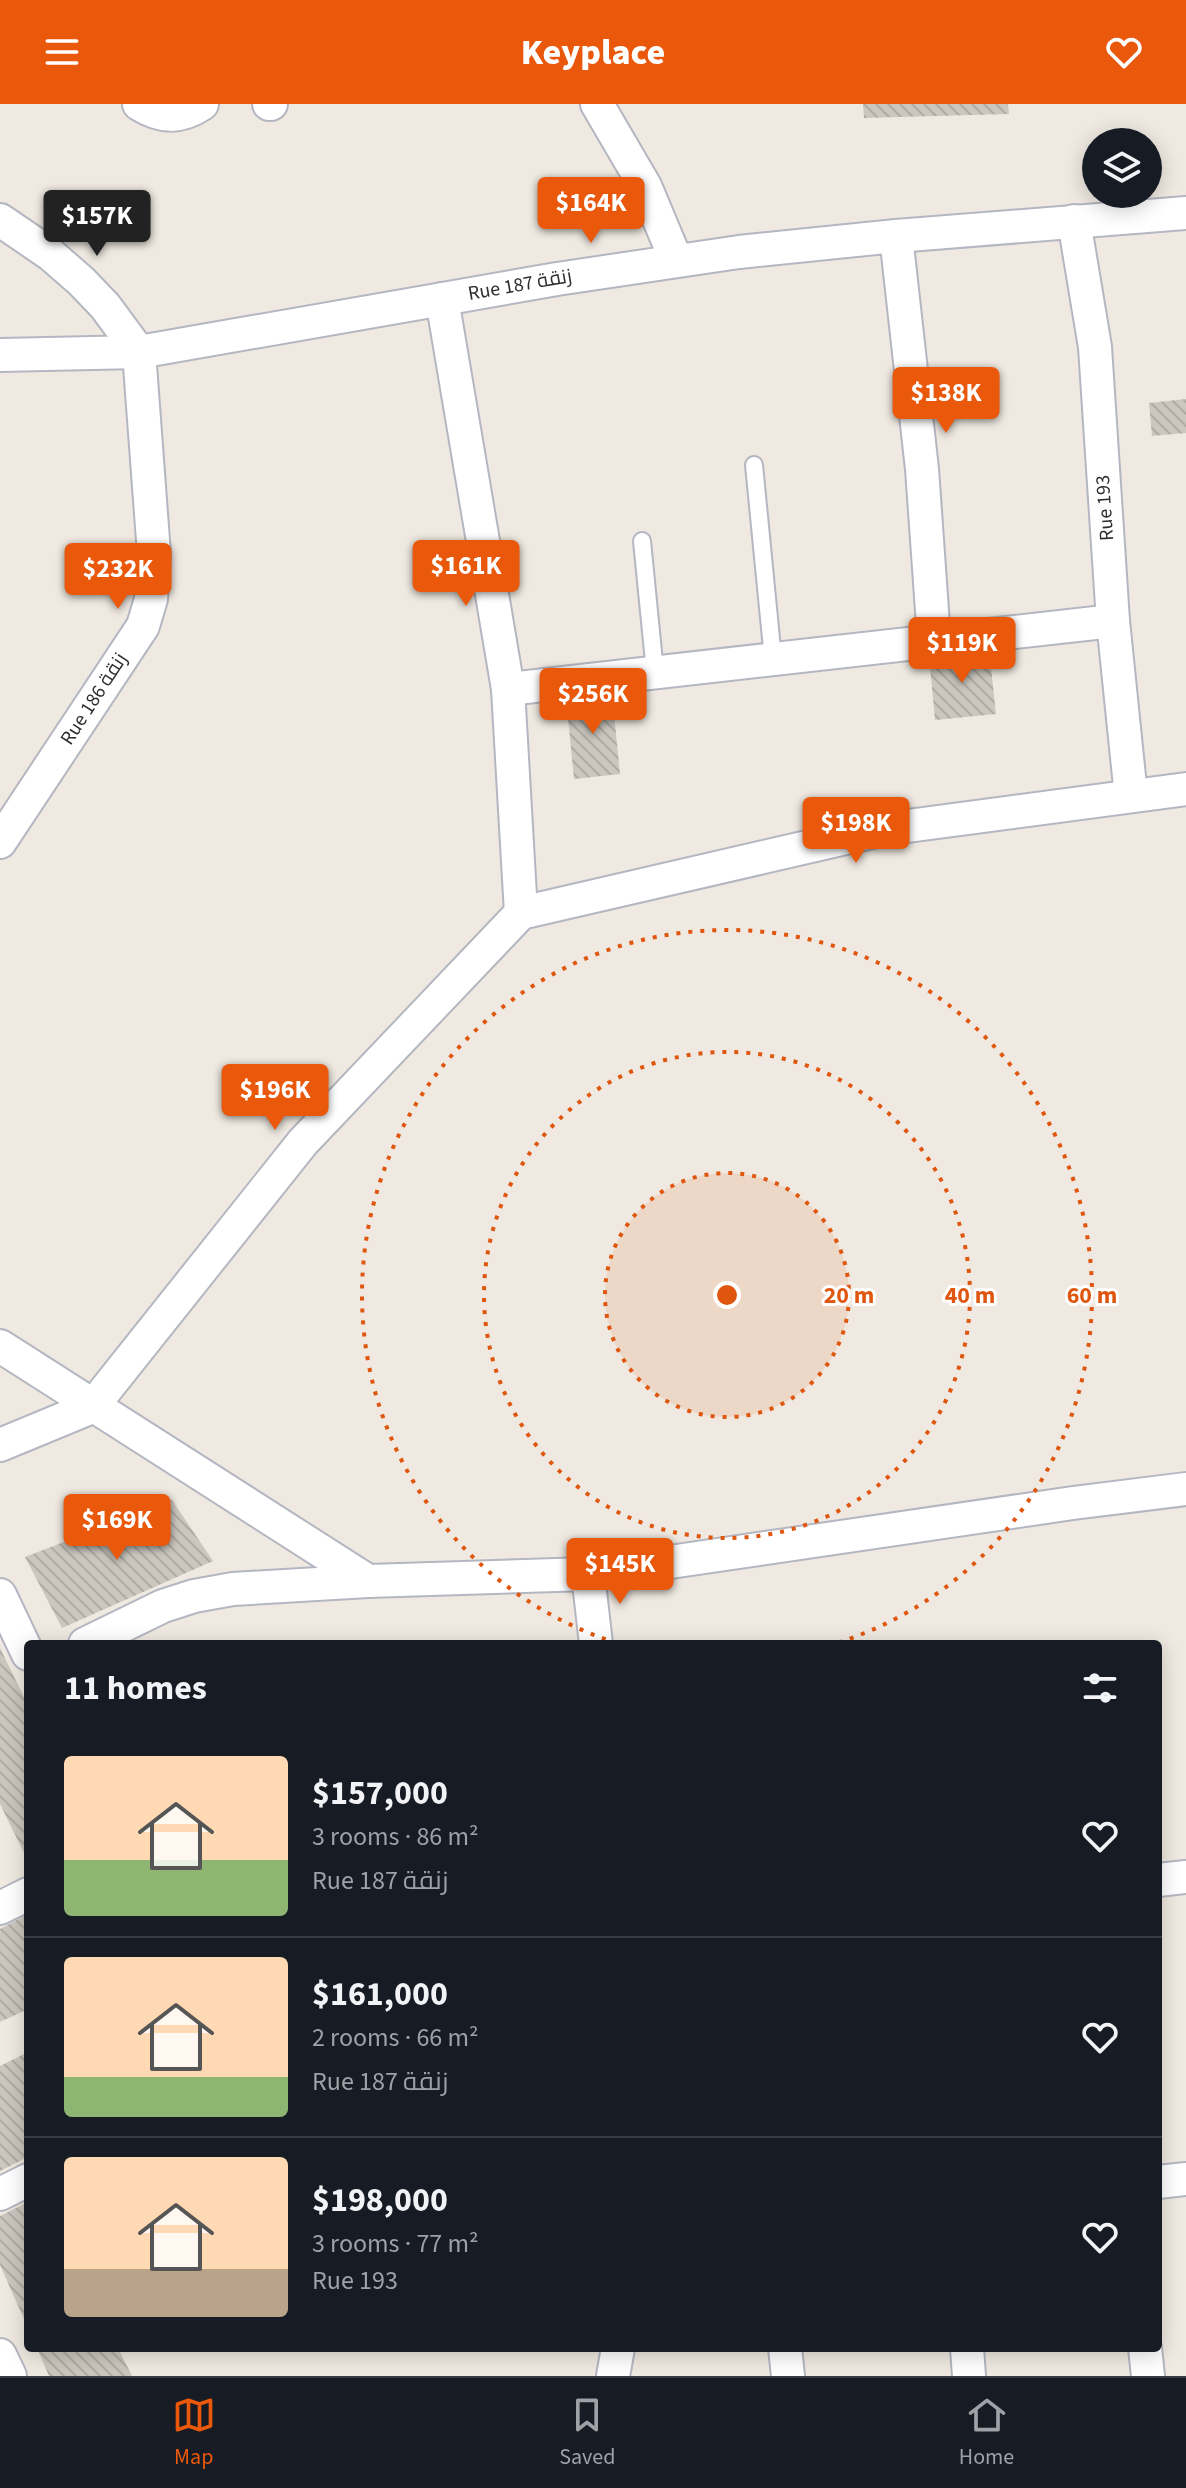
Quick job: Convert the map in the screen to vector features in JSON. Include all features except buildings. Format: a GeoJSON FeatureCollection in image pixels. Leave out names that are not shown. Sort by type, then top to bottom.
{"type":"FeatureCollection","features":[{"type":"Feature","properties":{"kind":"street"},"geometry":{"type":"LineString","coordinates":[[139,104],[151,111],[174,116],[188,114],[202,104]]}},
{"type":"Feature","properties":{"kind":"street"},"geometry":{"type":"LineString","coordinates":[[597,104],[645,186],[676,260]]}},
{"type":"Feature","properties":{"kind":"street","name":"Rue 187 زنقة"},"geometry":{"type":"LineString","coordinates":[[0,355],[139,352],[676,260],[896,236],[1186,213]]}},
{"type":"Feature","properties":{"kind":"street"},"geometry":{"type":"LineString","coordinates":[[0,220],[50,254],[81,281],[105,306],[139,352]]}},
{"type":"Feature","properties":{"kind":"street","name":"Rue 193"},"geometry":{"type":"LineString","coordinates":[[1074,221],[1095,347],[1113,621],[1131,796]]}},
{"type":"Feature","properties":{"kind":"street"},"geometry":{"type":"LineString","coordinates":[[896,236],[922,469],[934,639]]}},
{"type":"Feature","properties":{"kind":"street"},"geometry":{"type":"LineString","coordinates":[[442,299],[508,689],[521,913]]}},
{"type":"Feature","properties":{"kind":"street","name":"Rue 186 زنقة"},"geometry":{"type":"LineString","coordinates":[[0,842],[143,626],[151,599],[154,554],[139,352]]}},
{"type":"Feature","properties":{"kind":"street"},"geometry":{"type":"LineString","coordinates":[[508,689],[1113,621]]}},
{"type":"Feature","properties":{"kind":"street"},"geometry":{"type":"LineString","coordinates":[[0,1445],[92,1407],[303,1142],[521,913],[885,829],[1186,789]]}},
{"type":"Feature","properties":{"kind":"street"},"geometry":{"type":"LineString","coordinates":[[0,1346],[368,1581]]}},
{"type":"Feature","properties":{"kind":"street"},"geometry":{"type":"LineString","coordinates":[[93,1640],[163,1606],[194,1596],[233,1589],[588,1574],[1186,1489]]}},
{"type":"Feature","properties":{"kind":"street"},"geometry":{"type":"LineString","coordinates":[[588,1574],[596,1640]]}},
{"type":"Feature","properties":{"kind":"street"},"geometry":{"type":"LineString","coordinates":[[0,1595],[24,1646]]}},
{"type":"Feature","properties":{"kind":"street"},"geometry":{"type":"LineString","coordinates":[[1162,1880],[1186,1877]]}},
{"type":"Feature","properties":{"kind":"street"},"geometry":{"type":"LineString","coordinates":[[0,1908],[24,1896]]}},
{"type":"Feature","properties":{"kind":"street"},"geometry":{"type":"LineString","coordinates":[[1162,2182],[1186,2179]]}},
{"type":"Feature","properties":{"kind":"street"},"geometry":{"type":"LineString","coordinates":[[0,2194],[24,2182]]}},
{"type":"Feature","properties":{"kind":"street"},"geometry":{"type":"LineString","coordinates":[[613,2376],[617,2352]]}},
{"type":"Feature","properties":{"kind":"street"},"geometry":{"type":"LineString","coordinates":[[785,2352],[788,2376]]}},
{"type":"Feature","properties":{"kind":"street"},"geometry":{"type":"LineString","coordinates":[[967,2352],[969,2376]]}},
{"type":"Feature","properties":{"kind":"street"},"geometry":{"type":"LineString","coordinates":[[1145,2352],[1148,2376]]}},
{"type":"Feature","properties":{"kind":"street"},"geometry":{"type":"LineString","coordinates":[[0,2355],[10,2376]]}},
{"type":"Feature","properties":{"kind":"lane"},"geometry":{"type":"LineString","coordinates":[[754,465],[773,659]]}},
{"type":"Feature","properties":{"kind":"lane"},"geometry":{"type":"LineString","coordinates":[[642,541],[655,672]]}}]}
